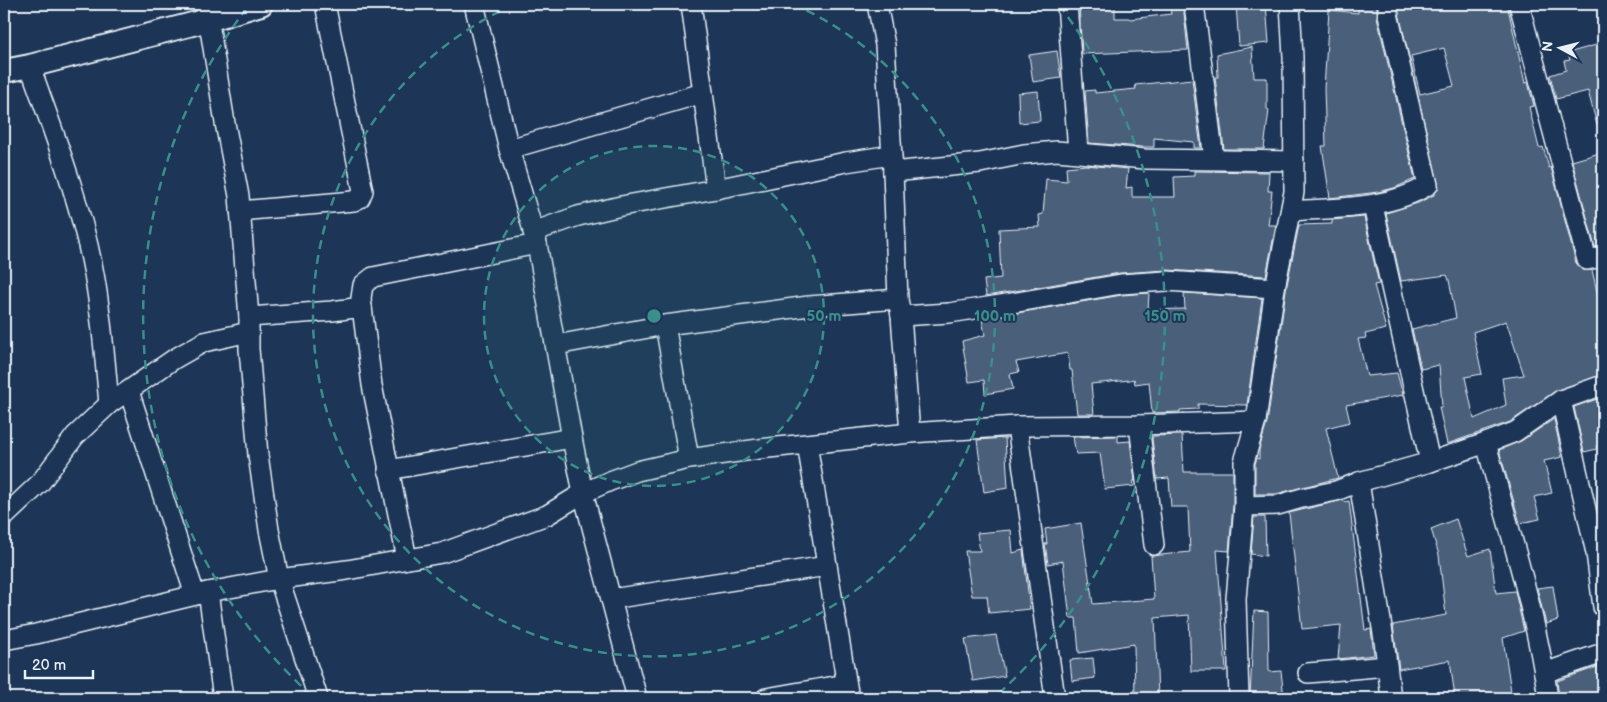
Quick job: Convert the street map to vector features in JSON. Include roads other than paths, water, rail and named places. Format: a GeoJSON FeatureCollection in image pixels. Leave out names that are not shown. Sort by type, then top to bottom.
{"type":"FeatureCollection","features":[{"type":"Feature","properties":{"kind":"street"},"geometry":{"type":"LineString","coordinates":[[4,71],[30,66],[207,12],[261,4]]}},
{"type":"Feature","properties":{"kind":"street"},"geometry":{"type":"LineString","coordinates":[[240,211],[354,201],[360,198],[363,190],[325,4]]}},
{"type":"Feature","properties":{"kind":"street"},"geometry":{"type":"LineString","coordinates":[[474,4],[509,149],[535,238],[583,493],[637,698]]}},
{"type":"Feature","properties":{"kind":"street"},"geometry":{"type":"LineString","coordinates":[[690,4],[716,189]]}},
{"type":"Feature","properties":{"kind":"street"},"geometry":{"type":"LineString","coordinates":[[877,4],[885,45],[900,307],[910,433]]}},
{"type":"Feature","properties":{"kind":"street"},"geometry":{"type":"LineString","coordinates":[[1067,4],[1078,152]]}},
{"type":"Feature","properties":{"kind":"street"},"geometry":{"type":"LineString","coordinates":[[1194,4],[1214,160]]}},
{"type":"Feature","properties":{"kind":"street"},"geometry":{"type":"LineString","coordinates":[[1239,698],[1236,599],[1244,506],[1244,462],[1256,420],[1275,288],[1294,192],[1293,58],[1290,4]]}},
{"type":"Feature","properties":{"kind":"street"},"geometry":{"type":"LineString","coordinates":[[1291,212],[1373,206],[1421,190],[1428,185],[1388,14],[1388,4]]}},
{"type":"Feature","properties":{"kind":"street"},"geometry":{"type":"LineString","coordinates":[[1519,4],[1587,260],[1603,257]]}},
{"type":"Feature","properties":{"kind":"street"},"geometry":{"type":"LineString","coordinates":[[207,12],[239,196],[249,325],[248,349],[258,454],[279,579],[318,698]]}},
{"type":"Feature","properties":{"kind":"street"},"geometry":{"type":"LineString","coordinates":[[30,66],[75,198],[94,274],[102,327],[109,404]]}},
{"type":"Feature","properties":{"kind":"street"},"geometry":{"type":"LineString","coordinates":[[509,149],[703,93]]}},
{"type":"Feature","properties":{"kind":"street"},"geometry":{"type":"LineString","coordinates":[[407,559],[372,385],[362,307],[361,298],[364,285],[373,277],[535,238],[578,216],[846,162],[980,163],[1024,154],[1057,151],[1146,159],[1294,161]]}},
{"type":"Feature","properties":{"kind":"street"},"geometry":{"type":"LineString","coordinates":[[1373,206],[1430,462]]}},
{"type":"Feature","properties":{"kind":"street"},"geometry":{"type":"LineString","coordinates":[[556,345],[665,325],[810,306],[900,307],[958,312],[1121,284],[1166,281],[1275,288]]}},
{"type":"Feature","properties":{"kind":"street"},"geometry":{"type":"LineString","coordinates":[[4,518],[40,483],[75,436],[109,404],[174,359],[204,342],[249,325],[362,307]]}},
{"type":"Feature","properties":{"kind":"street"},"geometry":{"type":"LineString","coordinates":[[665,325],[688,459]]}},
{"type":"Feature","properties":{"kind":"street"},"geometry":{"type":"LineString","coordinates":[[1244,506],[1278,505],[1336,491],[1359,482],[1430,462],[1515,432],[1561,400],[1603,385]]}},
{"type":"Feature","properties":{"kind":"street"},"geometry":{"type":"LineString","coordinates":[[129,390],[202,594],[223,698]]}},
{"type":"Feature","properties":{"kind":"street"},"geometry":{"type":"LineString","coordinates":[[1561,400],[1596,554],[1603,608]]}},
{"type":"Feature","properties":{"kind":"street"},"geometry":{"type":"LineString","coordinates":[[4,640],[202,594],[279,579],[328,574],[442,553],[546,515],[583,493],[637,471],[688,459],[910,433],[1017,426],[1139,425],[1256,420]]}},
{"type":"Feature","properties":{"kind":"street"},"geometry":{"type":"LineString","coordinates":[[1139,425],[1154,545]]}},
{"type":"Feature","properties":{"kind":"street"},"geometry":{"type":"LineString","coordinates":[[1017,426],[1055,698]]}},
{"type":"Feature","properties":{"kind":"street"},"geometry":{"type":"LineString","coordinates":[[388,470],[572,438]]}},
{"type":"Feature","properties":{"kind":"street"},"geometry":{"type":"LineString","coordinates":[[1486,443],[1519,560],[1548,698]]}},
{"type":"Feature","properties":{"kind":"street"},"geometry":{"type":"LineString","coordinates":[[766,698],[848,691],[807,444]]}},
{"type":"Feature","properties":{"kind":"street"},"geometry":{"type":"LineString","coordinates":[[1359,482],[1391,698]]}},
{"type":"Feature","properties":{"kind":"street"},"geometry":{"type":"LineString","coordinates":[[611,599],[827,566]]}},
{"type":"Feature","properties":{"kind":"street"},"geometry":{"type":"LineString","coordinates":[[1544,673],[1603,653]]}},
{"type":"Feature","properties":{"kind":"street"},"geometry":{"type":"LineString","coordinates":[[1308,673],[1387,666]]}}]}
